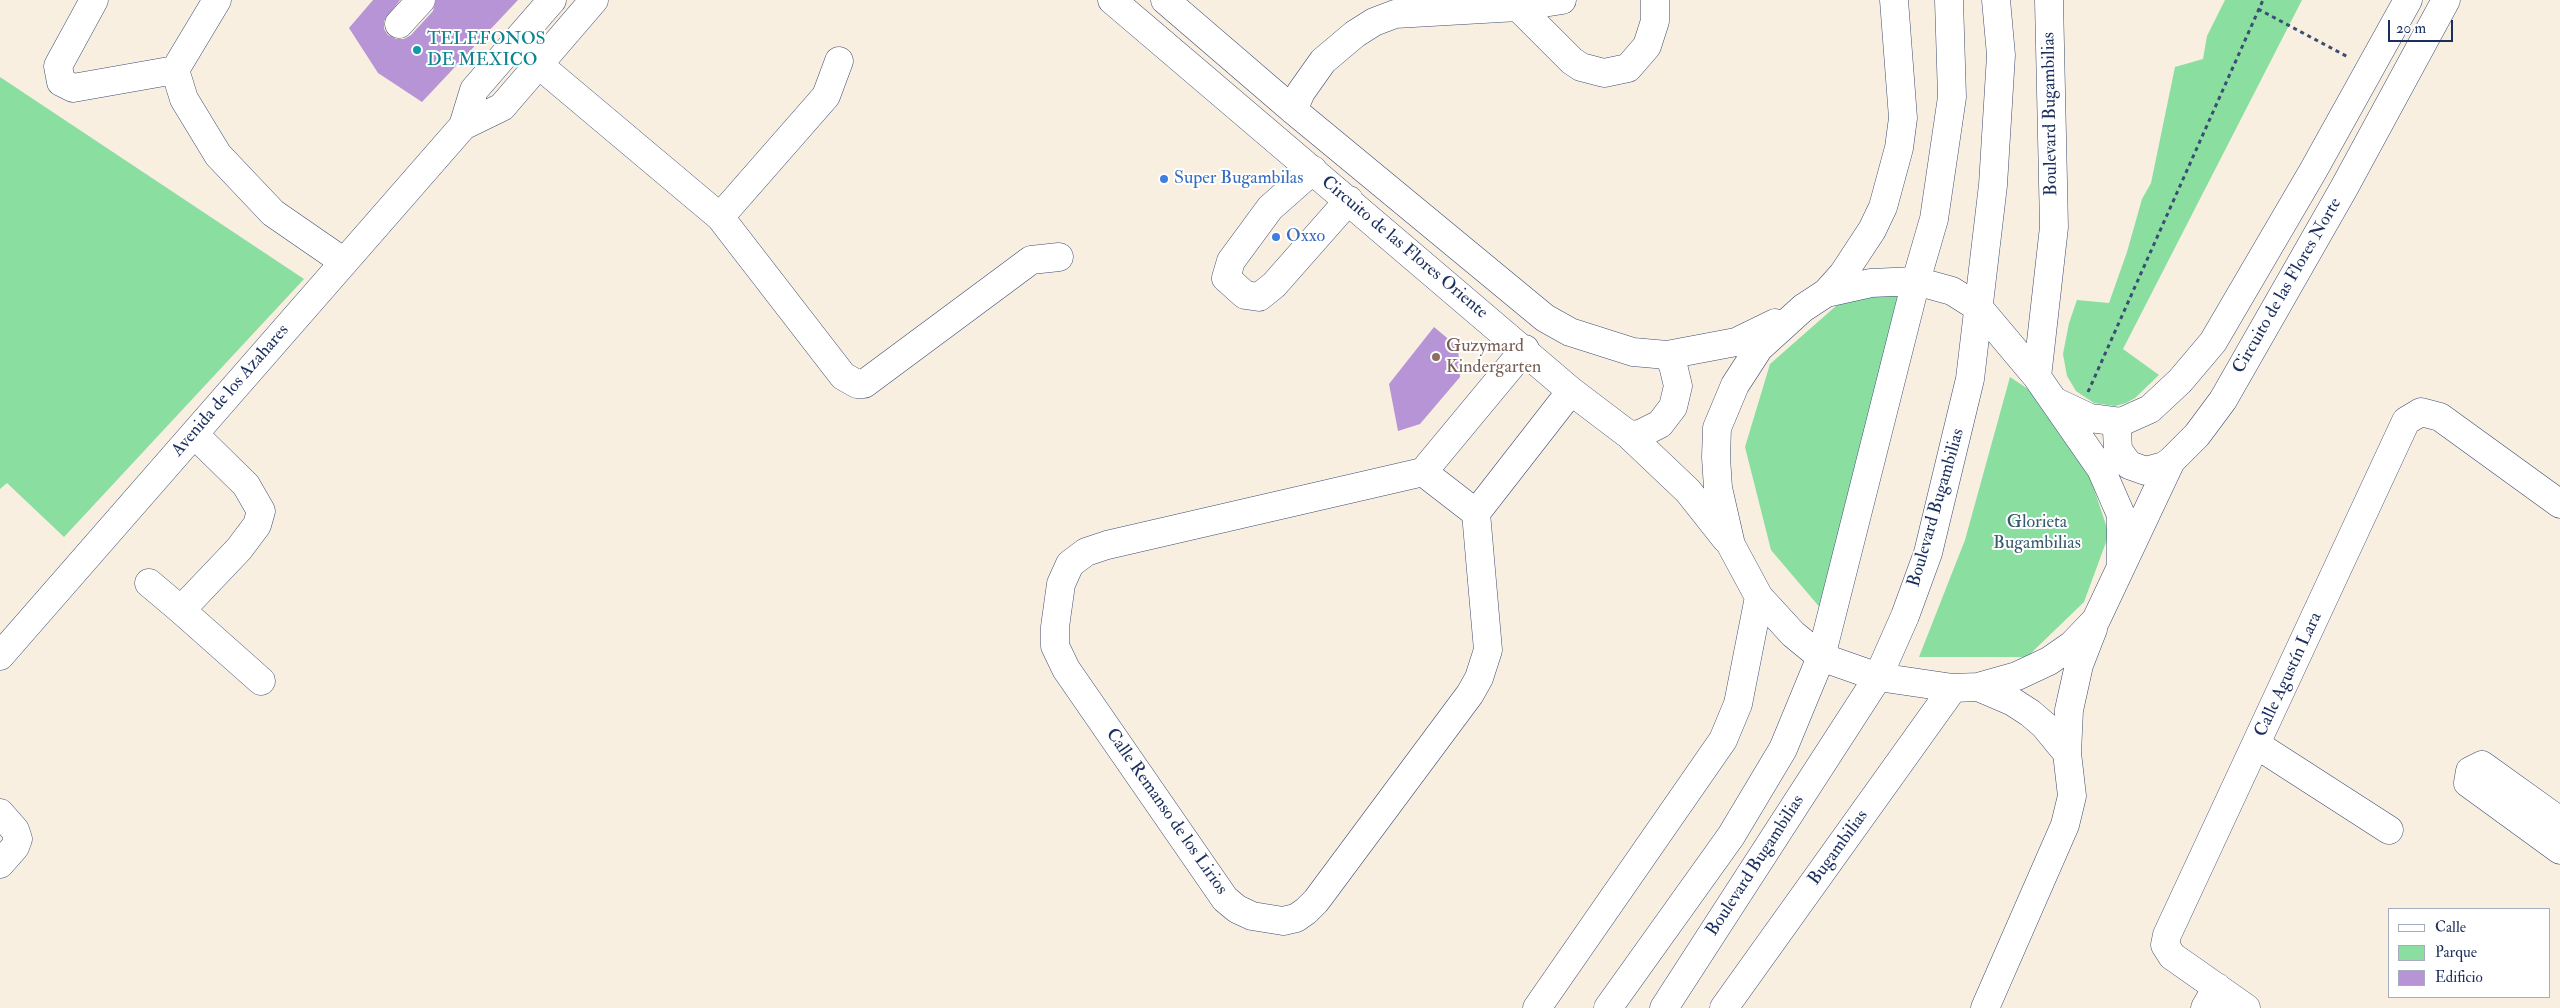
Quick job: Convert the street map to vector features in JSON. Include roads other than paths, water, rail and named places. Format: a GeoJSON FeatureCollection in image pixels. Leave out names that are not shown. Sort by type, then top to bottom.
{"type":"FeatureCollection","features":[{"type":"Feature","properties":{"kind":"street"},"geometry":{"type":"LineString","coordinates":[[94,0],[58,66],[61,82],[73,88],[175,70]]}},
{"type":"Feature","properties":{"kind":"street"},"geometry":{"type":"LineString","coordinates":[[217,0],[175,70],[184,99],[218,156],[273,213],[344,262]]}},
{"type":"Feature","properties":{"kind":"street"},"geometry":{"type":"LineString","coordinates":[[399,24],[421,0]]}},
{"type":"Feature","properties":{"kind":"street","name":"Avenida de los Azahares"},"geometry":{"type":"LineString","coordinates":[[463,126],[474,90],[552,0]]}},
{"type":"Feature","properties":{"kind":"street","name":"Avenida de los Azahares"},"geometry":{"type":"LineString","coordinates":[[0,656],[463,126],[502,107],[594,0]]}},
{"type":"Feature","properties":{"kind":"street","name":"Circuito de las Flores Oriente"},"geometry":{"type":"LineString","coordinates":[[1112,0],[1571,391],[1629,436],[1688,491],[1731,546]]}},
{"type":"Feature","properties":{"kind":"street","name":"Circuito de las Flores Oriente"},"geometry":{"type":"LineString","coordinates":[[1165,0],[1293,110],[1545,318],[1570,332],[1633,352],[1667,355],[1736,342],[1803,308]]}},
{"type":"Feature","properties":{"kind":"street"},"geometry":{"type":"LineString","coordinates":[[1293,110],[1301,92],[1323,61],[1343,43],[1374,22],[1395,14],[1518,7],[1562,0]]}},
{"type":"Feature","properties":{"kind":"street"},"geometry":{"type":"LineString","coordinates":[[1518,7],[1581,68],[1604,73],[1628,68],[1638,58],[1652,33],[1656,15],[1655,0]]}},
{"type":"Feature","properties":{"kind":"street"},"geometry":{"type":"LineString","coordinates":[[1894,0],[1903,118],[1896,163],[1883,207],[1872,230],[1843,274],[1826,293],[1803,308],[1759,348],[1735,384],[1718,428],[1716,457],[1718,488],[1731,546],[1760,596],[1793,634],[1822,657],[1878,677],[1966,687],[2013,702],[2044,724],[2067,753]]}},
{"type":"Feature","properties":{"kind":"street","name":"Boulevard Bugambilias"},"geometry":{"type":"LineString","coordinates":[[1608,1008],[1732,836],[1783,748],[1822,657],[1916,280],[1934,218],[1950,115],[1952,51],[1949,0]]}},
{"type":"Feature","properties":{"kind":"street","name":"Boulevard Bugambilias"},"geometry":{"type":"LineString","coordinates":[[1664,1008],[1878,677],[1905,616],[1928,553],[1970,379],[1979,308],[1993,185],[2002,55],[1996,0]]}},
{"type":"Feature","properties":{"kind":"street","name":"Boulevard Bugambilias"},"geometry":{"type":"LineString","coordinates":[[2037,377],[2054,227],[2048,0]]}},
{"type":"Feature","properties":{"kind":"street","name":"Circuito de las Flores Norte"},"geometry":{"type":"LineString","coordinates":[[2121,422],[2150,409],[2180,381],[2213,342],[2313,171],[2408,0]]}},
{"type":"Feature","properties":{"kind":"street","name":"Circuito de las Flores Norte"},"geometry":{"type":"LineString","coordinates":[[1985,1008],[2065,825],[2072,796],[2067,753],[2072,688],[2078,665],[2121,565],[2171,461],[2197,435],[2223,400],[2344,188],[2446,0]]}},
{"type":"Feature","properties":{"kind":"street"},"geometry":{"type":"LineString","coordinates":[[516,42],[538,64],[720,217],[843,376],[857,384],[864,384],[1031,260],[1059,258]]}},
{"type":"Feature","properties":{"kind":"street"},"geometry":{"type":"LineString","coordinates":[[720,217],[826,96],[838,61]]}},
{"type":"Feature","properties":{"kind":"street"},"geometry":{"type":"LineString","coordinates":[[1313,170],[1270,208],[1231,261],[1226,278],[1245,295],[1259,297],[1274,286],[1349,200]]}},
{"type":"Feature","properties":{"kind":"street"},"geometry":{"type":"LineString","coordinates":[[2313,171],[2344,188]]}},
{"type":"Feature","properties":{"kind":"street"},"geometry":{"type":"LineString","coordinates":[[1826,293],[1871,283],[1916,280],[1952,291],[1979,308],[2037,377],[2102,469],[2121,515],[2121,565]]}},
{"type":"Feature","properties":{"kind":"street"},"geometry":{"type":"LineString","coordinates":[[1525,350],[1423,472],[1476,513],[1571,391]]}},
{"type":"Feature","properties":{"kind":"street"},"geometry":{"type":"LineString","coordinates":[[1629,436],[1645,432],[1660,424],[1673,407],[1677,397],[1677,380],[1673,365],[1667,355]]}},
{"type":"Feature","properties":{"kind":"street"},"geometry":{"type":"LineString","coordinates":[[2052,400],[2090,418],[2121,422],[2117,431],[2118,450],[2129,465],[2146,471],[2164,466],[2171,461]]}},
{"type":"Feature","properties":{"kind":"street","name":"Calle Agustín Lara"},"geometry":{"type":"LineString","coordinates":[[2211,998],[2172,956],[2165,945],[2171,926],[2406,422],[2421,412],[2440,417],[2560,504]]}},
{"type":"Feature","properties":{"kind":"street"},"geometry":{"type":"LineString","coordinates":[[181,610],[240,549],[257,525],[261,511],[246,484],[194,434]]}},
{"type":"Feature","properties":{"kind":"street","name":"Calle Remanso de los Lirios"},"geometry":{"type":"LineString","coordinates":[[1423,472],[1107,545],[1086,552],[1070,564],[1061,584],[1056,605],[1055,646],[1066,669],[1224,899],[1238,909],[1252,916],[1283,921],[1296,918],[1306,911],[1316,901],[1470,694],[1479,678],[1488,650],[1476,513]]}},
{"type":"Feature","properties":{"kind":"street"},"geometry":{"type":"LineString","coordinates":[[149,583],[261,682]]}},
{"type":"Feature","properties":{"kind":"street"},"geometry":{"type":"LineString","coordinates":[[1537,1008],[1723,740],[1738,704],[1760,596]]}},
{"type":"Feature","properties":{"kind":"street"},"geometry":{"type":"LineString","coordinates":[[1966,687],[2018,676],[2049,661],[2072,645],[2096,620]]}},
{"type":"Feature","properties":{"kind":"street","name":"Bugambilias"},"geometry":{"type":"LineString","coordinates":[[1724,1008],[1966,687]]}},
{"type":"Feature","properties":{"kind":"street"},"geometry":{"type":"LineString","coordinates":[[2257,745],[2389,830]]}},
{"type":"Feature","properties":{"kind":"street"},"geometry":{"type":"LineString","coordinates":[[0,813],[15,830],[18,839],[15,847],[0,864]]}},
{"type":"Feature","properties":{"kind":"street"},"geometry":{"type":"LineString","coordinates":[[2211,998],[2246,1008]]}},
{"type":"Feature","properties":{"kind":"place","name":"TELEFONOS DE MEXICO"},"geometry":{"type":"Point","coordinates":[417,50]}},
{"type":"Feature","properties":{"kind":"place","name":"Super Bugambilas"},"geometry":{"type":"Point","coordinates":[1164,179]}},
{"type":"Feature","properties":{"kind":"place","name":"Oxxo"},"geometry":{"type":"Point","coordinates":[1276,237]}},
{"type":"Feature","properties":{"kind":"place","name":"Guzymard Kindergarten"},"geometry":{"type":"Point","coordinates":[1436,357]}},
{"type":"Feature","properties":{"kind":"park label","name":"Glorieta Bugambilias"},"geometry":{"type":"Point","coordinates":[2037,533]}}]}
